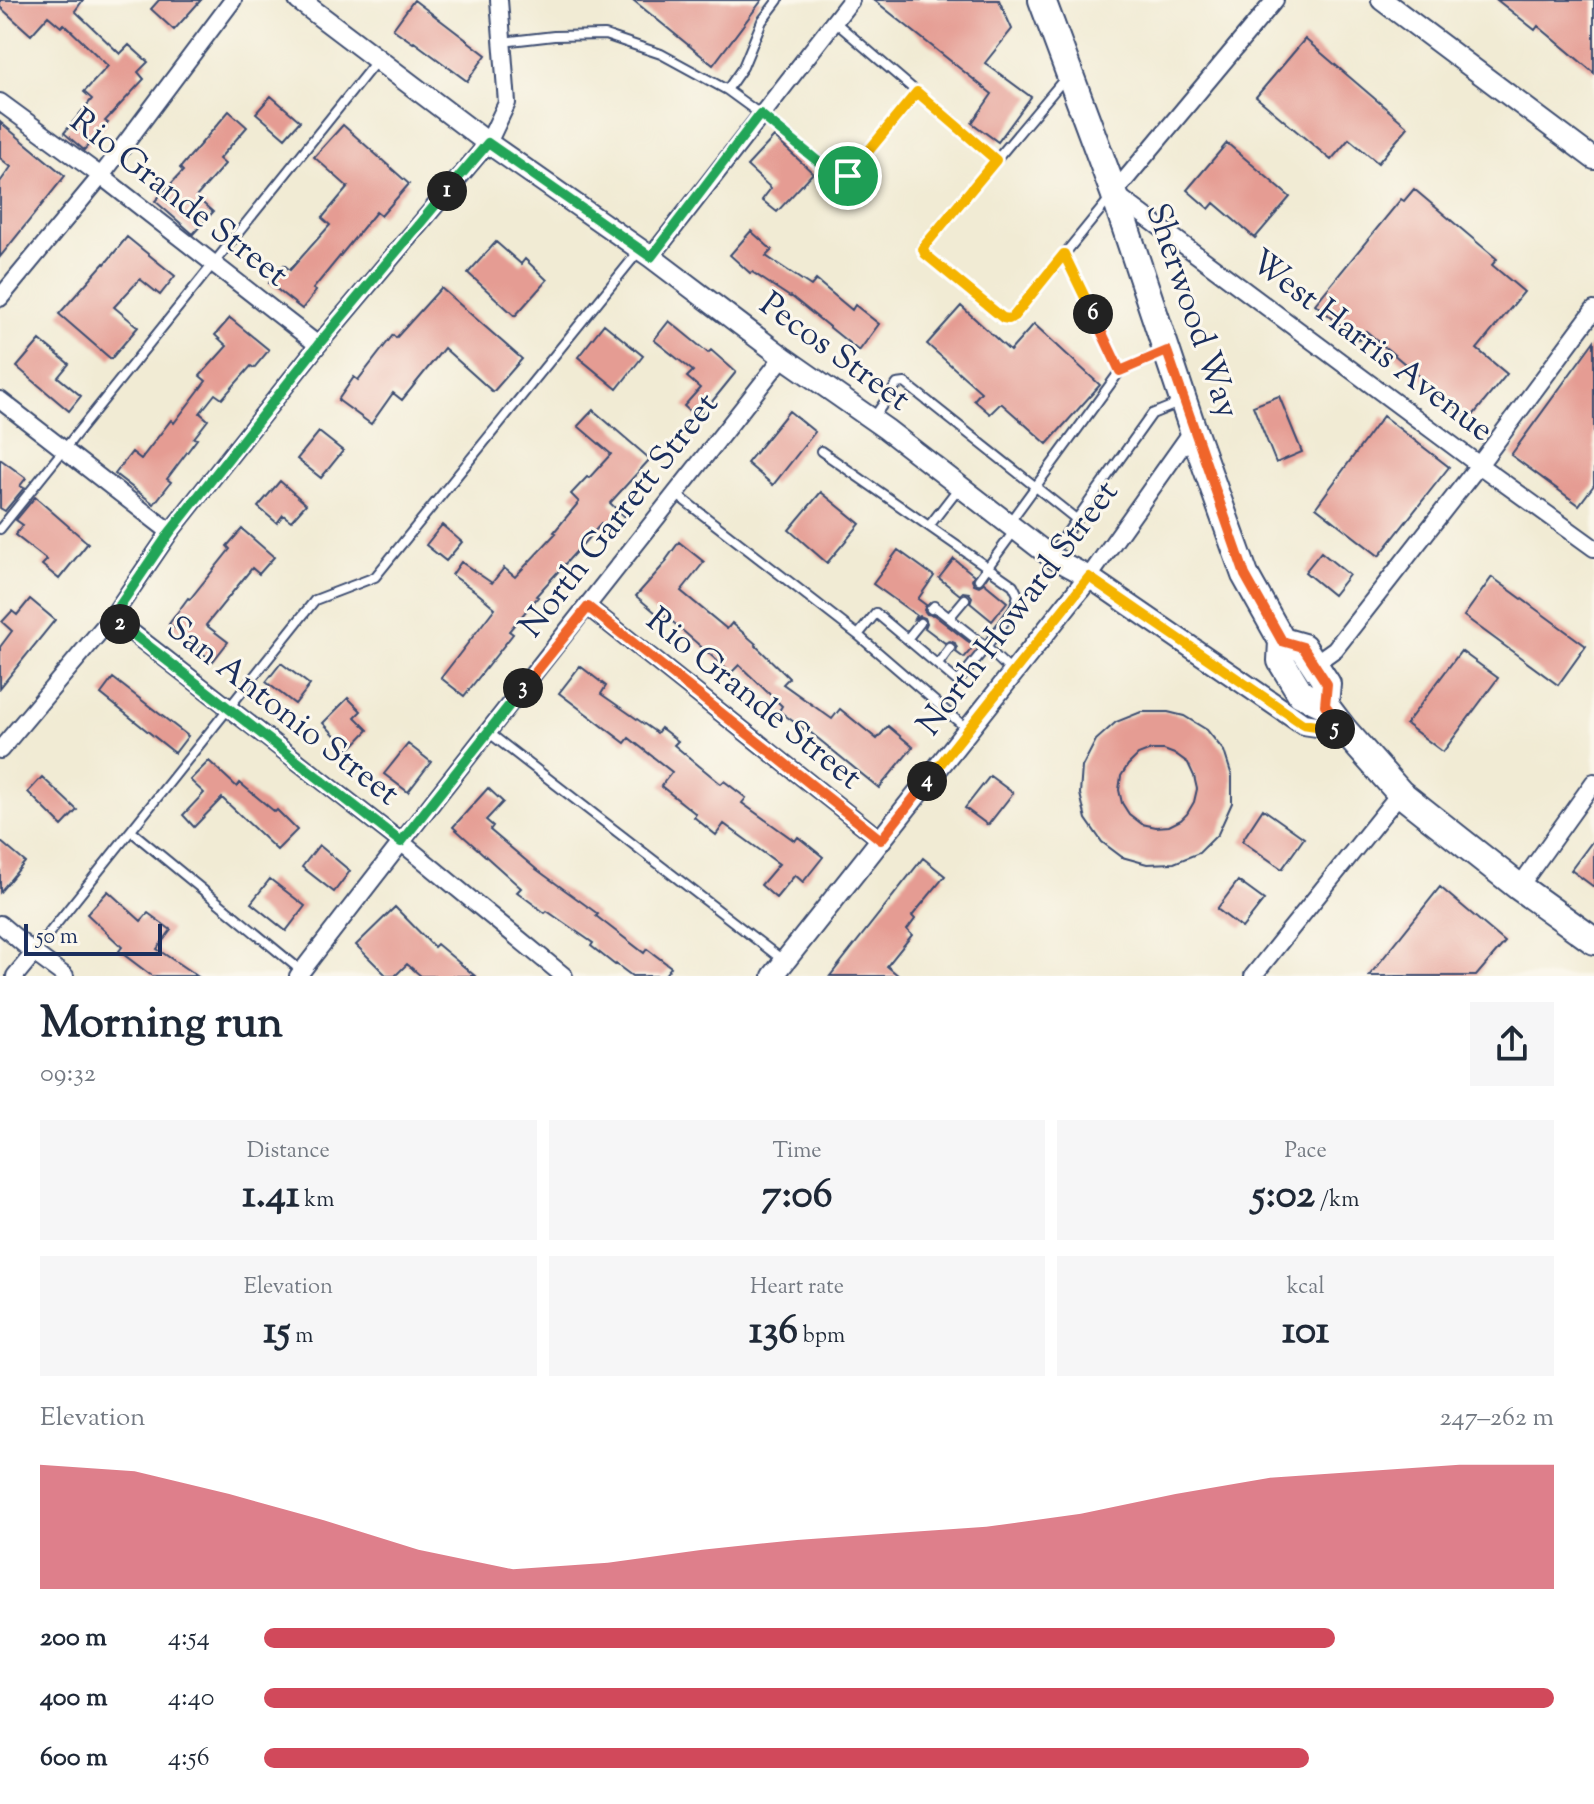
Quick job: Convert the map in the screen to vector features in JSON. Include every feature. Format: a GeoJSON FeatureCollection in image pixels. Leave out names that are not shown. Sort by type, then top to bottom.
{"type":"FeatureCollection","features":[{"type":"Feature","properties":{"kind":"main road","name":"Sherwood Way"},"geometry":{"type":"LineString","coordinates":[[1042,0],[1114,193],[1245,575],[1282,641],[1281,661],[1301,694],[1325,705],[1400,793],[1519,887],[1594,941]]}},
{"type":"Feature","properties":{"kind":"main road","name":"Sherwood Way"},"geometry":{"type":"LineString","coordinates":[[1282,641],[1303,647],[1327,684],[1325,705]]}},
{"type":"Feature","properties":{"kind":"street"},"geometry":{"type":"LineString","coordinates":[[0,298],[101,176],[233,0]]}},
{"type":"Feature","properties":{"kind":"street","name":"Pecos Street"},"geometry":{"type":"LineString","coordinates":[[299,0],[488,143],[646,254],[872,420],[1050,556],[1089,577],[1303,724],[1344,730]]}},
{"type":"Feature","properties":{"kind":"street"},"geometry":{"type":"LineString","coordinates":[[0,750],[112,617],[170,532],[318,345],[488,143],[507,103],[499,0]]}},
{"type":"Feature","properties":{"kind":"street"},"geometry":{"type":"LineString","coordinates":[[646,254],[851,0]]}},
{"type":"Feature","properties":{"kind":"street"},"geometry":{"type":"LineString","coordinates":[[1114,193],[1275,0]]}},
{"type":"Feature","properties":{"kind":"street"},"geometry":{"type":"LineString","coordinates":[[1382,0],[1594,159]]}},
{"type":"Feature","properties":{"kind":"street","name":"Rio Grande Street"},"geometry":{"type":"LineString","coordinates":[[0,102],[101,176],[318,345]]}},
{"type":"Feature","properties":{"kind":"street","name":"West Harris Avenue"},"geometry":{"type":"LineString","coordinates":[[1114,193],[1594,548]]}},
{"type":"Feature","properties":{"kind":"street"},"geometry":{"type":"LineString","coordinates":[[1314,664],[1335,649],[1479,465],[1594,310]]}},
{"type":"Feature","properties":{"kind":"street","name":"North Garrett Street"},"geometry":{"type":"LineString","coordinates":[[302,974],[401,842],[783,357]]}},
{"type":"Feature","properties":{"kind":"street"},"geometry":{"type":"LineString","coordinates":[[0,400],[170,532]]}},
{"type":"Feature","properties":{"kind":"street","name":"North Howard Street"},"geometry":{"type":"LineString","coordinates":[[779,969],[1089,577],[1193,430]]}},
{"type":"Feature","properties":{"kind":"street","name":"Rio Grande Street"},"geometry":{"type":"LineString","coordinates":[[588,607],[881,840]]}},
{"type":"Feature","properties":{"kind":"street","name":"San Antonio Street"},"geometry":{"type":"LineString","coordinates":[[112,617],[401,842],[564,976]]}},
{"type":"Feature","properties":{"kind":"street"},"geometry":{"type":"LineString","coordinates":[[1519,887],[1594,782]]}},
{"type":"Feature","properties":{"kind":"street"},"geometry":{"type":"LineString","coordinates":[[1253,976],[1400,793]]}},
{"type":"Feature","properties":{"kind":"street"},"geometry":{"type":"LineString","coordinates":[[0,924],[65,976]]}},
{"type":"Feature","properties":{"kind":"street"},"geometry":{"type":"LineString","coordinates":[[15,976],[34,953]]}},
{"type":"Feature","properties":{"kind":"lane"},"geometry":{"type":"LineString","coordinates":[[727,90],[743,67],[762,21],[778,0]]}},
{"type":"Feature","properties":{"kind":"lane"},"geometry":{"type":"LineString","coordinates":[[834,21],[996,160]]}},
{"type":"Feature","properties":{"kind":"lane"},"geometry":{"type":"LineString","coordinates":[[502,42],[554,36],[605,35],[661,54],[727,90],[841,178],[848,176],[917,92]]}},
{"type":"Feature","properties":{"kind":"lane"},"geometry":{"type":"LineString","coordinates":[[0,529],[378,59]]}},
{"type":"Feature","properties":{"kind":"lane"},"geometry":{"type":"LineString","coordinates":[[1069,73],[923,249],[925,254],[1003,318],[1009,319],[1114,193]]}},
{"type":"Feature","properties":{"kind":"lane"},"geometry":{"type":"LineString","coordinates":[[34,953],[315,600],[375,577],[646,254]]}},
{"type":"Feature","properties":{"kind":"lane"},"geometry":{"type":"LineString","coordinates":[[1064,254],[1120,371]]}},
{"type":"Feature","properties":{"kind":"lane"},"geometry":{"type":"LineString","coordinates":[[979,579],[1036,487],[1120,371],[1167,351]]}},
{"type":"Feature","properties":{"kind":"lane"},"geometry":{"type":"LineString","coordinates":[[872,420],[897,384],[905,383],[1076,519]]}},
{"type":"Feature","properties":{"kind":"lane"},"geometry":{"type":"LineString","coordinates":[[1050,556],[1152,414],[1183,401]]}},
{"type":"Feature","properties":{"kind":"lane"},"geometry":{"type":"LineString","coordinates":[[821,451],[1013,585],[1018,595],[1014,609],[958,682],[876,613],[858,635]]}},
{"type":"Feature","properties":{"kind":"lane"},"geometry":{"type":"LineString","coordinates":[[929,526],[960,486]]}},
{"type":"Feature","properties":{"kind":"lane"},"geometry":{"type":"LineString","coordinates":[[676,494],[858,635],[968,729]]}},
{"type":"Feature","properties":{"kind":"lane"},"geometry":{"type":"LineString","coordinates":[[949,618],[965,599]]}},
{"type":"Feature","properties":{"kind":"lane"},"geometry":{"type":"LineString","coordinates":[[931,609],[934,606],[1013,673]]}},
{"type":"Feature","properties":{"kind":"lane"},"geometry":{"type":"LineString","coordinates":[[907,639],[920,623]]}},
{"type":"Feature","properties":{"kind":"lane"},"geometry":{"type":"LineString","coordinates":[[938,664],[950,648]]}},
{"type":"Feature","properties":{"kind":"lane"},"geometry":{"type":"LineString","coordinates":[[488,732],[779,969]]}},
{"type":"Feature","properties":{"kind":"lane"},"geometry":{"type":"LineString","coordinates":[[131,831],[302,974]]}},
{"type":"Feature","properties":{"kind":"building"},"geometry":{"type":"Polygon","coordinates":[[[0,0],[83,0],[75,11],[120,54],[129,45],[148,62],[138,72],[144,79],[105,121],[108,123],[84,150],[64,133],[92,99],[84,92],[108,66],[64,24],[61,27],[48,16],[31,35],[0,7],[0,0]]]}},
{"type":"Feature","properties":{"kind":"building"},"geometry":{"type":"Polygon","coordinates":[[[159,0],[201,0],[174,30],[151,9],[159,0]]]}},
{"type":"Feature","properties":{"kind":"building"},"geometry":{"type":"Polygon","coordinates":[[[414,0],[486,55],[467,81],[393,29],[414,0]]]}},
{"type":"Feature","properties":{"kind":"building"},"geometry":{"type":"Polygon","coordinates":[[[633,0],[762,0],[713,65],[633,0]]]}},
{"type":"Feature","properties":{"kind":"building"},"geometry":{"type":"Polygon","coordinates":[[[874,0],[999,0],[1012,29],[985,63],[1031,97],[998,142],[972,123],[992,94],[874,0]]]}},
{"type":"Feature","properties":{"kind":"building"},"geometry":{"type":"Polygon","coordinates":[[[1497,0],[1594,0],[1594,73],[1538,26],[1535,30],[1497,0]]]}},
{"type":"Feature","properties":{"kind":"building"},"geometry":{"type":"Polygon","coordinates":[[[1305,39],[1408,127],[1378,163],[1349,139],[1331,160],[1256,97],[1305,39]]]}},
{"type":"Feature","properties":{"kind":"building"},"geometry":{"type":"Polygon","coordinates":[[[271,96],[300,121],[285,138],[256,113],[271,96]]]}},
{"type":"Feature","properties":{"kind":"building"},"geometry":{"type":"Polygon","coordinates":[[[229,111],[247,127],[219,159],[225,164],[196,197],[213,212],[193,234],[155,201],[183,171],[180,168],[229,111]]]}},
{"type":"Feature","properties":{"kind":"building"},"geometry":{"type":"Polygon","coordinates":[[[0,122],[65,176],[0,257],[0,182],[11,167],[0,158],[0,122]]]}},
{"type":"Feature","properties":{"kind":"building"},"geometry":{"type":"Polygon","coordinates":[[[343,125],[409,184],[381,216],[376,212],[313,289],[316,291],[302,309],[269,283],[284,265],[290,270],[330,225],[322,218],[348,187],[314,157],[343,125]]]}},
{"type":"Feature","properties":{"kind":"building"},"geometry":{"type":"Polygon","coordinates":[[[774,137],[813,173],[777,212],[762,200],[771,188],[747,166],[774,137]]]}},
{"type":"Feature","properties":{"kind":"building"},"geometry":{"type":"Polygon","coordinates":[[[1227,143],[1290,197],[1255,238],[1214,203],[1209,209],[1187,190],[1227,143]]]}},
{"type":"Feature","properties":{"kind":"building"},"geometry":{"type":"Polygon","coordinates":[[[1414,189],[1497,259],[1492,265],[1524,292],[1477,349],[1507,374],[1470,419],[1366,331],[1359,340],[1315,304],[1401,199],[1404,201],[1414,189]]]}},
{"type":"Feature","properties":{"kind":"building"},"geometry":{"type":"Polygon","coordinates":[[[751,231],[772,250],[766,256],[811,286],[816,280],[852,310],[855,305],[879,324],[859,351],[791,296],[750,273],[730,255],[751,231]]]}},
{"type":"Feature","properties":{"kind":"building"},"geometry":{"type":"Polygon","coordinates":[[[127,237],[175,276],[160,295],[140,279],[114,307],[138,327],[111,359],[59,314],[127,237]]]}},
{"type":"Feature","properties":{"kind":"building"},"geometry":{"type":"Polygon","coordinates":[[[496,242],[521,264],[525,259],[547,280],[515,316],[468,273],[496,242]]]}},
{"type":"Feature","properties":{"kind":"building"},"geometry":{"type":"Polygon","coordinates":[[[441,288],[522,359],[493,392],[444,348],[402,400],[393,393],[371,424],[338,400],[354,377],[358,380],[393,335],[396,338],[441,288]]]}},
{"type":"Feature","properties":{"kind":"building"},"geometry":{"type":"Polygon","coordinates":[[[961,306],[1010,351],[1034,324],[1100,385],[1047,444],[1001,403],[990,414],[974,400],[981,392],[927,344],[961,306]]]}},
{"type":"Feature","properties":{"kind":"building"},"geometry":{"type":"Polygon","coordinates":[[[230,318],[269,350],[222,399],[215,394],[200,413],[208,420],[167,479],[171,482],[154,504],[115,474],[132,452],[141,459],[206,381],[200,376],[227,346],[215,335],[230,318]]]}},
{"type":"Feature","properties":{"kind":"building"},"geometry":{"type":"Polygon","coordinates":[[[669,321],[736,372],[698,419],[684,406],[700,388],[687,377],[693,371],[654,340],[669,321]]]}},
{"type":"Feature","properties":{"kind":"building"},"geometry":{"type":"Polygon","coordinates":[[[604,324],[643,356],[617,389],[578,357],[604,324]]]}},
{"type":"Feature","properties":{"kind":"building"},"geometry":{"type":"Polygon","coordinates":[[[40,340],[69,364],[58,377],[81,396],[69,411],[17,367],[40,340]]]}},
{"type":"Feature","properties":{"kind":"building"},"geometry":{"type":"Polygon","coordinates":[[[1594,341],[1594,485],[1579,505],[1511,455],[1594,341]]]}},
{"type":"Feature","properties":{"kind":"building"},"geometry":{"type":"Polygon","coordinates":[[[1279,396],[1302,452],[1276,463],[1253,406],[1279,396]]]}},
{"type":"Feature","properties":{"kind":"building"},"geometry":{"type":"Polygon","coordinates":[[[593,410],[650,459],[610,503],[625,517],[610,533],[601,524],[536,596],[509,631],[513,634],[464,696],[441,678],[495,608],[452,575],[461,562],[492,583],[504,568],[515,577],[556,533],[579,502],[571,494],[611,454],[578,426],[593,410]]]}},
{"type":"Feature","properties":{"kind":"building"},"geometry":{"type":"Polygon","coordinates":[[[789,411],[815,432],[773,485],[747,463],[789,411]]]}},
{"type":"Feature","properties":{"kind":"building"},"geometry":{"type":"Polygon","coordinates":[[[1383,416],[1449,467],[1379,556],[1316,507],[1383,416]]]}},
{"type":"Feature","properties":{"kind":"building"},"geometry":{"type":"Polygon","coordinates":[[[319,432],[343,451],[321,478],[297,459],[319,432]]]}},
{"type":"Feature","properties":{"kind":"building"},"geometry":{"type":"Polygon","coordinates":[[[0,459],[26,478],[20,486],[24,488],[5,511],[0,508],[0,459]]]}},
{"type":"Feature","properties":{"kind":"building"},"geometry":{"type":"Polygon","coordinates":[[[280,481],[306,504],[291,521],[283,515],[277,523],[258,507],[280,481]]]}},
{"type":"Feature","properties":{"kind":"building"},"geometry":{"type":"Polygon","coordinates":[[[821,492],[860,524],[827,563],[789,530],[821,492]]]}},
{"type":"Feature","properties":{"kind":"building"},"geometry":{"type":"Polygon","coordinates":[[[35,497],[88,543],[59,579],[42,565],[47,560],[15,535],[23,525],[16,520],[35,497]]]}},
{"type":"Feature","properties":{"kind":"building"},"geometry":{"type":"Polygon","coordinates":[[[442,525],[462,542],[446,561],[426,545],[442,525]]]}},
{"type":"Feature","properties":{"kind":"building"},"geometry":{"type":"Polygon","coordinates":[[[242,529],[274,557],[259,574],[252,568],[206,625],[228,642],[213,661],[197,649],[200,645],[169,624],[230,549],[227,546],[242,529]]]}},
{"type":"Feature","properties":{"kind":"building"},"geometry":{"type":"Polygon","coordinates":[[[679,542],[704,562],[681,591],[727,629],[732,623],[756,644],[789,678],[783,684],[832,719],[840,709],[877,739],[888,726],[913,747],[879,788],[779,711],[782,706],[739,665],[731,673],[666,616],[663,619],[636,596],[667,561],[679,542]]]}},
{"type":"Feature","properties":{"kind":"building"},"geometry":{"type":"Polygon","coordinates":[[[898,550],[934,576],[918,599],[926,605],[924,610],[927,614],[934,615],[974,646],[964,658],[956,652],[955,643],[945,643],[925,628],[925,618],[920,616],[914,619],[916,615],[873,584],[898,550]]]}},
{"type":"Feature","properties":{"kind":"building"},"geometry":{"type":"Polygon","coordinates":[[[1321,552],[1349,575],[1333,595],[1305,572],[1321,552]]]}},
{"type":"Feature","properties":{"kind":"building"},"geometry":{"type":"Polygon","coordinates":[[[954,559],[974,575],[974,584],[979,586],[984,583],[1007,602],[992,621],[970,603],[972,597],[969,593],[960,595],[939,578],[954,559]]]}},
{"type":"Feature","properties":{"kind":"building"},"geometry":{"type":"Polygon","coordinates":[[[1492,577],[1586,646],[1558,685],[1464,616],[1492,577]]]}},
{"type":"Feature","properties":{"kind":"building"},"geometry":{"type":"Polygon","coordinates":[[[30,599],[55,620],[0,688],[0,647],[12,631],[2,622],[12,611],[17,615],[30,599]]]}},
{"type":"Feature","properties":{"kind":"building"},"geometry":{"type":"Polygon","coordinates":[[[1461,651],[1498,678],[1443,752],[1406,724],[1461,651]]]}},
{"type":"Feature","properties":{"kind":"building"},"geometry":{"type":"Polygon","coordinates":[[[281,663],[310,685],[295,704],[266,682],[281,663]]]}},
{"type":"Feature","properties":{"kind":"building"},"geometry":{"type":"Polygon","coordinates":[[[580,666],[606,686],[601,694],[657,733],[661,728],[678,741],[674,745],[721,784],[724,781],[746,798],[742,803],[795,841],[798,837],[823,857],[803,882],[795,875],[776,898],[761,885],[779,864],[724,824],[716,835],[661,786],[672,772],[629,738],[625,743],[559,693],[580,666]]]}},
{"type":"Feature","properties":{"kind":"building"},"geometry":{"type":"Polygon","coordinates":[[[113,678],[188,736],[175,753],[101,694],[113,678]]]}},
{"type":"Feature","properties":{"kind":"building"},"geometry":{"type":"Polygon","coordinates":[[[348,698],[361,711],[355,717],[368,730],[349,750],[323,723],[348,698]]]}},
{"type":"Feature","properties":{"kind":"building"},"geometry":{"type":"Polygon","coordinates":[[[1141,712],[1168,712],[1184,716],[1207,730],[1224,751],[1232,776],[1232,803],[1218,834],[1199,853],[1174,863],[1147,864],[1122,857],[1102,842],[1086,819],[1080,794],[1082,767],[1096,740],[1116,722],[1141,712]],[[1151,750],[1138,755],[1121,776],[1119,790],[1129,814],[1142,824],[1156,827],[1169,826],[1181,820],[1194,802],[1197,789],[1188,763],[1164,750],[1151,750]]]}},
{"type":"Feature","properties":{"kind":"building"},"geometry":{"type":"Polygon","coordinates":[[[408,744],[431,762],[408,792],[384,774],[408,744]]]}},
{"type":"Feature","properties":{"kind":"building"},"geometry":{"type":"Polygon","coordinates":[[[209,761],[237,787],[240,783],[275,812],[277,810],[297,830],[277,850],[222,798],[194,827],[183,815],[204,793],[190,780],[209,761]]]}},
{"type":"Feature","properties":{"kind":"building"},"geometry":{"type":"Polygon","coordinates":[[[990,776],[1013,793],[988,825],[965,808],[990,776]]]}},
{"type":"Feature","properties":{"kind":"building"},"geometry":{"type":"Polygon","coordinates":[[[42,777],[77,810],[62,826],[28,792],[42,777]]]}},
{"type":"Feature","properties":{"kind":"building"},"geometry":{"type":"Polygon","coordinates":[[[488,788],[503,802],[486,820],[493,826],[490,830],[644,953],[647,949],[671,967],[664,976],[632,976],[615,965],[591,946],[593,943],[517,892],[521,888],[453,827],[488,788]]]}},
{"type":"Feature","properties":{"kind":"building"},"geometry":{"type":"Polygon","coordinates":[[[1263,809],[1304,838],[1282,869],[1242,841],[1263,809]]]}},
{"type":"Feature","properties":{"kind":"building"},"geometry":{"type":"Polygon","coordinates":[[[1594,839],[1594,887],[1571,870],[1594,839]]]}},
{"type":"Feature","properties":{"kind":"building"},"geometry":{"type":"Polygon","coordinates":[[[0,841],[25,862],[0,892],[0,841]]]}},
{"type":"Feature","properties":{"kind":"building"},"geometry":{"type":"Polygon","coordinates":[[[319,845],[350,871],[334,892],[302,867],[319,845]]]}},
{"type":"Feature","properties":{"kind":"building"},"geometry":{"type":"Polygon","coordinates":[[[923,858],[945,876],[912,916],[915,919],[907,930],[912,935],[887,966],[899,976],[830,976],[923,858]]]}},
{"type":"Feature","properties":{"kind":"building"},"geometry":{"type":"Polygon","coordinates":[[[270,879],[305,906],[286,931],[251,903],[270,879]]]}},
{"type":"Feature","properties":{"kind":"building"},"geometry":{"type":"Polygon","coordinates":[[[1238,881],[1264,900],[1242,928],[1217,909],[1238,881]]]}},
{"type":"Feature","properties":{"kind":"building"},"geometry":{"type":"Polygon","coordinates":[[[1440,887],[1505,942],[1476,976],[1369,976],[1440,887]]]}},
{"type":"Feature","properties":{"kind":"building"},"geometry":{"type":"Polygon","coordinates":[[[108,891],[141,921],[148,913],[171,930],[157,949],[197,976],[152,976],[119,951],[122,947],[87,914],[108,891]]]}},
{"type":"Feature","properties":{"kind":"building"},"geometry":{"type":"Polygon","coordinates":[[[395,907],[434,947],[437,944],[475,976],[421,976],[407,964],[395,976],[387,976],[356,945],[395,907]]]}},
{"type":"Feature","properties":{"kind":"route"},"geometry":{"type":"LineString","coordinates":[[917,92],[996,160],[926,244],[923,249],[925,254],[1003,318],[1009,319],[1064,254],[1120,371],[1167,351],[1245,575],[1282,641],[1303,647],[1327,684],[1325,705],[1344,730],[1303,724],[1089,577],[881,840],[588,607],[401,842],[112,617],[170,532],[318,345],[488,143],[651,257],[760,114],[832,173],[841,178],[848,176],[917,92]]}}]}
